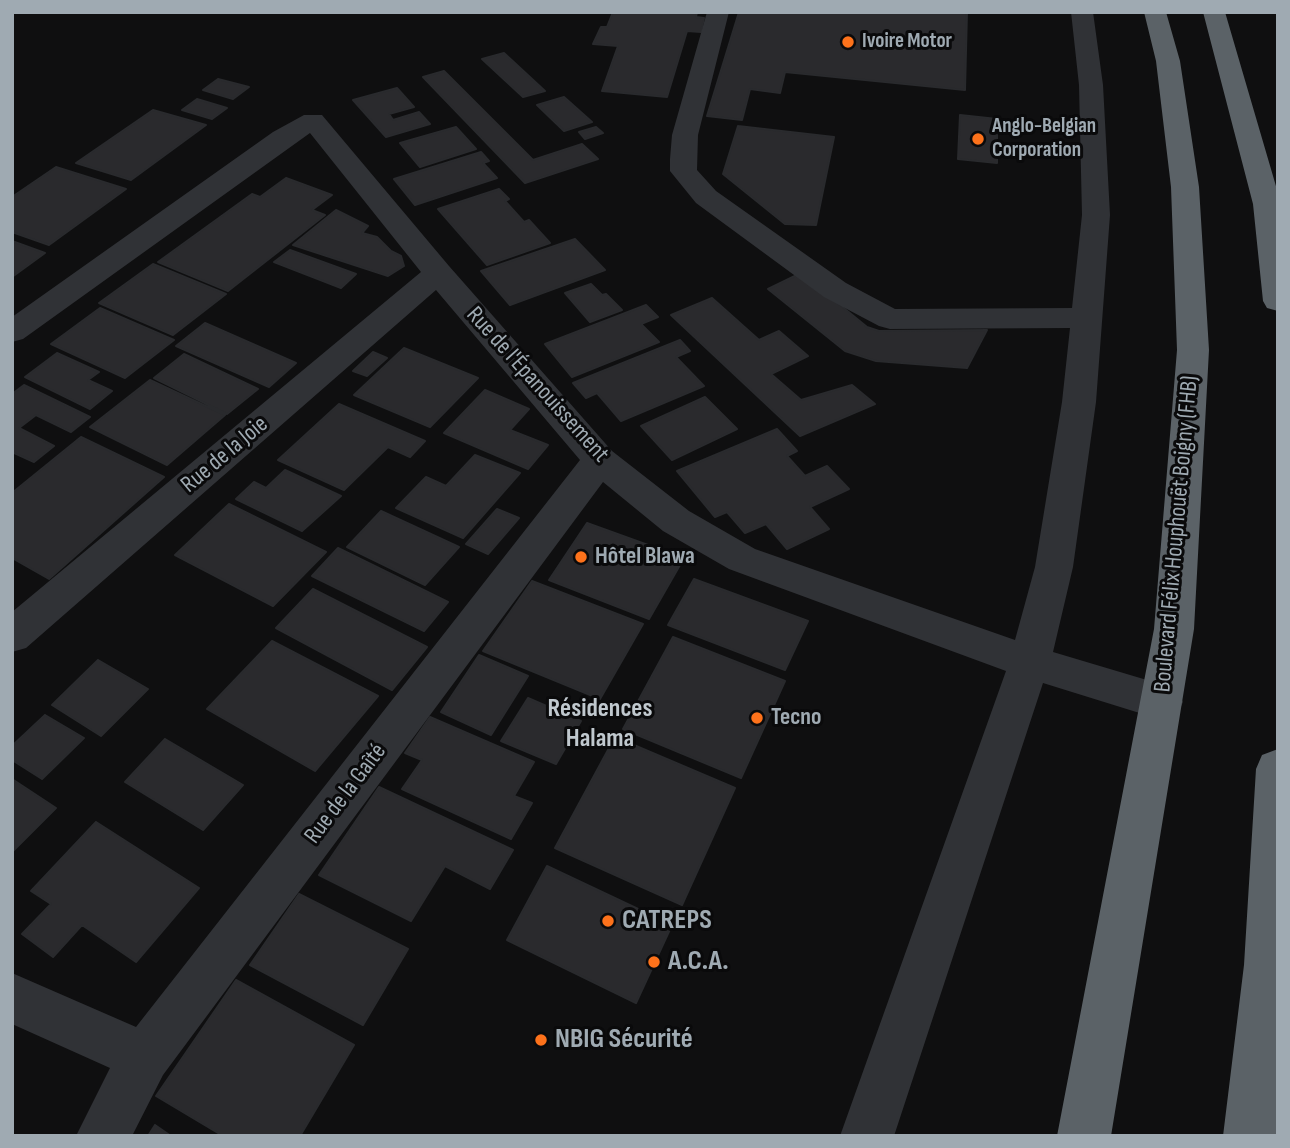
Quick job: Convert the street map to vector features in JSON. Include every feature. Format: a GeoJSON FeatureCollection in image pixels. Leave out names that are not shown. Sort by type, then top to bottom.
{"type":"FeatureCollection","features":[{"type":"Feature","properties":{"kind":"highway","name":"Boulevard Félix Houphouët Boigny (FHB)"},"geometry":{"type":"LineString","coordinates":[[1084,1136],[1174,629],[1193,350],[1185,187],[1168,61],[1155,12]]}},
{"type":"Feature","properties":{"kind":"highway"},"geometry":{"type":"LineString","coordinates":[[1214,12],[1267,204],[1278,301]]}},
{"type":"Feature","properties":{"kind":"highway"},"geometry":{"type":"LineString","coordinates":[[1250,1136],[1269,965],[1278,769]]}},
{"type":"Feature","properties":{"kind":"street"},"geometry":{"type":"LineString","coordinates":[[718,12],[685,135],[683,159],[684,171],[706,197],[835,290],[890,319],[1086,318]]}},
{"type":"Feature","properties":{"kind":"street"},"geometry":{"type":"LineString","coordinates":[[867,1136],[1030,662],[1054,567],[1079,402],[1096,215],[1091,85],[1082,12]]}},
{"type":"Feature","properties":{"kind":"street","name":"Rue de l'Épanouissement"},"geometry":{"type":"LineString","coordinates":[[12,332],[282,138],[313,120],[438,273],[600,460],[676,521],[742,559],[1030,662],[1162,702]]}},
{"type":"Feature","properties":{"kind":"street","name":"Rue de la Joie"},"geometry":{"type":"LineString","coordinates":[[12,636],[438,273]]}},
{"type":"Feature","properties":{"kind":"street","name":"Rue de la Gaîté"},"geometry":{"type":"LineString","coordinates":[[103,1136],[145,1057],[600,460]]}},
{"type":"Feature","properties":{"kind":"street"},"geometry":{"type":"LineString","coordinates":[[12,998],[145,1057]]}},
{"type":"Feature","properties":{"kind":"building"},"geometry":{"type":"Polygon","coordinates":[[[613,12],[697,12],[696,17],[704,18],[701,32],[687,31],[667,97],[602,91],[618,46],[593,44],[601,27],[607,27],[613,12]]]}},
{"type":"Feature","properties":{"kind":"building","name":"Ivoire Motor"},"geometry":{"type":"Polygon","coordinates":[[[739,12],[967,12],[965,90],[785,72],[780,93],[750,89],[742,120],[707,116],[739,12]]]}},
{"type":"Feature","properties":{"kind":"building"},"geometry":{"type":"Polygon","coordinates":[[[504,53],[545,91],[523,97],[482,59],[504,53]]]}},
{"type":"Feature","properties":{"kind":"building"},"geometry":{"type":"Polygon","coordinates":[[[444,71],[533,160],[582,144],[598,159],[525,183],[423,77],[444,71]]]}},
{"type":"Feature","properties":{"kind":"building"},"geometry":{"type":"Polygon","coordinates":[[[218,79],[249,87],[233,99],[203,90],[218,79]]]}},
{"type":"Feature","properties":{"kind":"building"},"geometry":{"type":"Polygon","coordinates":[[[397,88],[414,107],[389,114],[393,120],[419,112],[430,124],[386,137],[353,100],[397,88]]]}},
{"type":"Feature","properties":{"kind":"building"},"geometry":{"type":"Polygon","coordinates":[[[564,97],[592,122],[564,131],[537,105],[564,97]]]}},
{"type":"Feature","properties":{"kind":"building"},"geometry":{"type":"Polygon","coordinates":[[[197,99],[227,108],[212,119],[182,110],[197,99]]]}},
{"type":"Feature","properties":{"kind":"building"},"geometry":{"type":"Polygon","coordinates":[[[153,110],[206,125],[131,180],[76,163],[153,110]]]}},
{"type":"Feature","properties":{"kind":"building","name":"Anglo-Belgian Corporation"},"geometry":{"type":"Polygon","coordinates":[[[960,115],[997,119],[997,163],[958,159],[960,115]]]}},
{"type":"Feature","properties":{"kind":"building"},"geometry":{"type":"Polygon","coordinates":[[[738,126],[834,137],[816,225],[785,224],[723,174],[738,126]]]}},
{"type":"Feature","properties":{"kind":"building"},"geometry":{"type":"Polygon","coordinates":[[[456,127],[476,149],[420,167],[400,143],[456,127]]]}},
{"type":"Feature","properties":{"kind":"building"},"geometry":{"type":"Polygon","coordinates":[[[596,127],[603,133],[585,139],[579,132],[596,127]]]}},
{"type":"Feature","properties":{"kind":"building"},"geometry":{"type":"Polygon","coordinates":[[[481,152],[489,161],[483,163],[497,178],[415,205],[394,179],[481,152]]]}},
{"type":"Feature","properties":{"kind":"building"},"geometry":{"type":"Polygon","coordinates":[[[56,167],[126,189],[49,245],[12,232],[12,197],[56,167]]]}},
{"type":"Feature","properties":{"kind":"building"},"geometry":{"type":"Polygon","coordinates":[[[286,178],[332,195],[312,210],[325,215],[228,291],[158,262],[252,194],[260,197],[286,178]]]}},
{"type":"Feature","properties":{"kind":"building"},"geometry":{"type":"Polygon","coordinates":[[[499,189],[509,199],[505,201],[524,222],[529,220],[550,243],[487,265],[438,209],[499,189]]]}},
{"type":"Feature","properties":{"kind":"building"},"geometry":{"type":"Polygon","coordinates":[[[336,210],[368,226],[362,233],[377,237],[391,251],[401,256],[404,266],[388,276],[293,245],[336,210]]]}},
{"type":"Feature","properties":{"kind":"building"},"geometry":{"type":"Polygon","coordinates":[[[575,239],[605,270],[510,305],[481,271],[575,239]]]}},
{"type":"Feature","properties":{"kind":"building"},"geometry":{"type":"Polygon","coordinates":[[[12,241],[45,253],[12,277],[12,241]]]}},
{"type":"Feature","properties":{"kind":"building"},"geometry":{"type":"Polygon","coordinates":[[[290,250],[356,274],[341,288],[274,262],[290,250]]]}},
{"type":"Feature","properties":{"kind":"building"},"geometry":{"type":"Polygon","coordinates":[[[153,264],[226,294],[173,335],[99,303],[153,264]]]}},
{"type":"Feature","properties":{"kind":"building"},"geometry":{"type":"Polygon","coordinates":[[[801,273],[867,327],[879,331],[987,330],[967,368],[876,361],[845,351],[768,289],[801,273]]]}},
{"type":"Feature","properties":{"kind":"building"},"geometry":{"type":"Polygon","coordinates":[[[591,284],[622,310],[590,322],[565,293],[591,284]]]}},
{"type":"Feature","properties":{"kind":"building"},"geometry":{"type":"Polygon","coordinates":[[[712,298],[759,340],[779,331],[808,356],[771,374],[801,400],[852,385],[875,404],[800,436],[671,315],[712,298]]]}},
{"type":"Feature","properties":{"kind":"building"},"geometry":{"type":"Polygon","coordinates":[[[646,305],[658,317],[641,324],[659,342],[572,377],[545,344],[646,305]]]}},
{"type":"Feature","properties":{"kind":"building"},"geometry":{"type":"Polygon","coordinates":[[[100,308],[174,340],[125,378],[51,344],[100,308]]]}},
{"type":"Feature","properties":{"kind":"building"},"geometry":{"type":"Polygon","coordinates":[[[205,323],[296,363],[269,387],[176,346],[205,323]]]}},
{"type":"Feature","properties":{"kind":"building"},"geometry":{"type":"Polygon","coordinates":[[[680,340],[690,351],[676,357],[704,386],[621,421],[597,393],[586,398],[573,383],[680,340]]]}},
{"type":"Feature","properties":{"kind":"building"},"geometry":{"type":"Polygon","coordinates":[[[404,348],[478,378],[430,427],[354,395],[404,348]]]}},
{"type":"Feature","properties":{"kind":"building"},"geometry":{"type":"Polygon","coordinates":[[[373,352],[387,358],[367,376],[353,371],[373,352]]]}},
{"type":"Feature","properties":{"kind":"building"},"geometry":{"type":"Polygon","coordinates":[[[57,353],[99,372],[88,380],[112,391],[90,409],[25,377],[57,353]]]}},
{"type":"Feature","properties":{"kind":"building"},"geometry":{"type":"Polygon","coordinates":[[[184,354],[258,389],[227,414],[154,378],[184,354]]]}},
{"type":"Feature","properties":{"kind":"building"},"geometry":{"type":"Polygon","coordinates":[[[150,380],[225,415],[167,465],[90,427],[150,380]]]}},
{"type":"Feature","properties":{"kind":"building"},"geometry":{"type":"Polygon","coordinates":[[[24,385],[90,417],[71,432],[36,415],[19,428],[54,446],[34,462],[12,452],[12,394],[24,385]]]}},
{"type":"Feature","properties":{"kind":"building"},"geometry":{"type":"Polygon","coordinates":[[[485,390],[529,409],[510,430],[548,445],[528,469],[444,433],[485,390]]]}},
{"type":"Feature","properties":{"kind":"building"},"geometry":{"type":"Polygon","coordinates":[[[705,397],[737,429],[672,460],[641,426],[705,397]]]}},
{"type":"Feature","properties":{"kind":"building"},"geometry":{"type":"Polygon","coordinates":[[[339,404],[425,441],[410,457],[388,447],[344,490],[278,460],[339,404]]]}},
{"type":"Feature","properties":{"kind":"building"},"geometry":{"type":"Polygon","coordinates":[[[777,429],[797,451],[787,456],[805,476],[827,466],[849,489],[810,507],[829,529],[787,549],[766,524],[745,533],[727,512],[715,517],[677,471],[777,429]]]}},
{"type":"Feature","properties":{"kind":"building"},"geometry":{"type":"Polygon","coordinates":[[[81,437],[164,477],[49,579],[12,558],[12,493],[81,437]]]}},
{"type":"Feature","properties":{"kind":"building"},"geometry":{"type":"Polygon","coordinates":[[[475,455],[520,473],[463,538],[396,508],[426,477],[446,486],[475,455]]]}},
{"type":"Feature","properties":{"kind":"building"},"geometry":{"type":"Polygon","coordinates":[[[285,470],[341,496],[302,531],[236,499],[254,482],[266,488],[285,470]]]}},
{"type":"Feature","properties":{"kind":"building"},"geometry":{"type":"Polygon","coordinates":[[[229,504],[326,552],[273,606],[175,555],[229,504]]]}},
{"type":"Feature","properties":{"kind":"building"},"geometry":{"type":"Polygon","coordinates":[[[497,509],[519,518],[488,554],[466,544],[497,509]]]}},
{"type":"Feature","properties":{"kind":"building"},"geometry":{"type":"Polygon","coordinates":[[[381,511],[459,547],[425,585],[347,547],[381,511]]]}},
{"type":"Feature","properties":{"kind":"building"},"geometry":{"type":"Polygon","coordinates":[[[587,523],[684,558],[649,619],[549,580],[587,523]]]}},
{"type":"Feature","properties":{"kind":"building"},"geometry":{"type":"Polygon","coordinates":[[[338,548],[448,602],[424,631],[312,576],[338,548]]]}},
{"type":"Feature","properties":{"kind":"building"},"geometry":{"type":"Polygon","coordinates":[[[694,579],[808,621],[785,670],[668,625],[694,579]]]}},
{"type":"Feature","properties":{"kind":"building"},"geometry":{"type":"Polygon","coordinates":[[[532,581],[643,624],[600,699],[483,651],[532,581]]]}},
{"type":"Feature","properties":{"kind":"building"},"geometry":{"type":"Polygon","coordinates":[[[313,589],[427,647],[392,690],[276,628],[313,589]]]}},
{"type":"Feature","properties":{"kind":"building"},"geometry":{"type":"Polygon","coordinates":[[[673,637],[785,681],[741,778],[623,729],[673,637]]]}},
{"type":"Feature","properties":{"kind":"building"},"geometry":{"type":"Polygon","coordinates":[[[272,641],[378,696],[315,771],[207,709],[272,641]]]}},
{"type":"Feature","properties":{"kind":"building"},"geometry":{"type":"Polygon","coordinates":[[[479,655],[528,676],[491,735],[441,712],[479,655]]]}},
{"type":"Feature","properties":{"kind":"building"},"geometry":{"type":"Polygon","coordinates":[[[98,660],[148,689],[101,736],[52,705],[98,660]]]}},
{"type":"Feature","properties":{"kind":"building"},"geometry":{"type":"Polygon","coordinates":[[[528,698],[581,721],[556,764],[501,741],[528,698]]]}},
{"type":"Feature","properties":{"kind":"building"},"geometry":{"type":"Polygon","coordinates":[[[45,715],[84,738],[42,779],[12,760],[12,746],[45,715]]]}},
{"type":"Feature","properties":{"kind":"building"},"geometry":{"type":"Polygon","coordinates":[[[430,717],[534,762],[514,796],[532,803],[511,839],[402,789],[422,760],[405,753],[430,717]]]}},
{"type":"Feature","properties":{"kind":"building"},"geometry":{"type":"Polygon","coordinates":[[[615,737],[735,788],[682,905],[555,848],[615,737]]]}},
{"type":"Feature","properties":{"kind":"building"},"geometry":{"type":"Polygon","coordinates":[[[165,739],[243,785],[203,830],[125,782],[165,739]]]}},
{"type":"Feature","properties":{"kind":"building"},"geometry":{"type":"Polygon","coordinates":[[[12,779],[56,808],[12,852],[12,779]]]}},
{"type":"Feature","properties":{"kind":"building"},"geometry":{"type":"Polygon","coordinates":[[[379,787],[513,850],[490,889],[445,866],[411,921],[319,875],[379,787]]]}},
{"type":"Feature","properties":{"kind":"building"},"geometry":{"type":"Polygon","coordinates":[[[96,822],[199,888],[136,962],[82,925],[53,957],[22,934],[51,904],[31,891],[96,822]]]}},
{"type":"Feature","properties":{"kind":"building"},"geometry":{"type":"Polygon","coordinates":[[[547,866],[672,925],[636,1003],[507,940],[547,866]]]}},
{"type":"Feature","properties":{"kind":"building"},"geometry":{"type":"Polygon","coordinates":[[[299,894],[408,949],[363,1025],[250,965],[299,894]]]}},
{"type":"Feature","properties":{"kind":"building"},"geometry":{"type":"Polygon","coordinates":[[[236,980],[354,1045],[300,1136],[223,1136],[156,1096],[236,980]]]}},
{"type":"Feature","properties":{"kind":"building"},"geometry":{"type":"Polygon","coordinates":[[[155,1125],[171,1136],[148,1136],[155,1125]]]}},
{"type":"Feature","properties":{"kind":"place","name":"Ivoire Motor"},"geometry":{"type":"Point","coordinates":[848,42]}},
{"type":"Feature","properties":{"kind":"place","name":"Anglo-Belgian Corporation"},"geometry":{"type":"Point","coordinates":[978,139]}},
{"type":"Feature","properties":{"kind":"place","name":"Hôtel Blawa"},"geometry":{"type":"Point","coordinates":[581,557]}},
{"type":"Feature","properties":{"kind":"place","name":"Tecno"},"geometry":{"type":"Point","coordinates":[757,718]}},
{"type":"Feature","properties":{"kind":"place","name":"CATREPS"},"geometry":{"type":"Point","coordinates":[608,921]}},
{"type":"Feature","properties":{"kind":"place","name":"A.C.A."},"geometry":{"type":"Point","coordinates":[654,962]}},
{"type":"Feature","properties":{"kind":"place","name":"NBIG Sécurité"},"geometry":{"type":"Point","coordinates":[541,1040]}},
{"type":"Feature","properties":{"kind":"district","name":"Résidences Halama"},"geometry":{"type":"Point","coordinates":[600,724]}}]}
